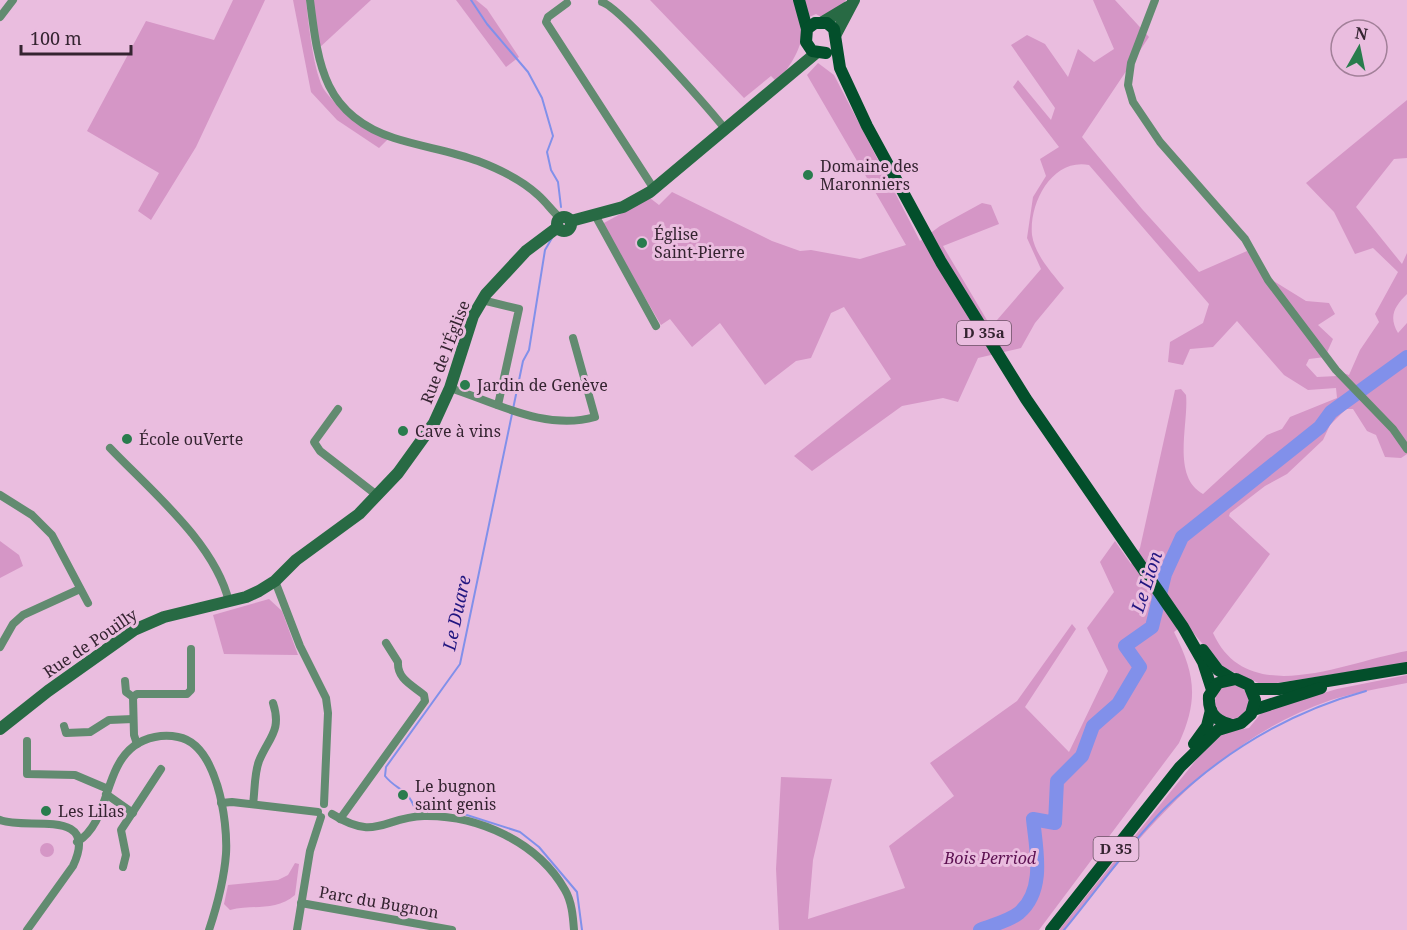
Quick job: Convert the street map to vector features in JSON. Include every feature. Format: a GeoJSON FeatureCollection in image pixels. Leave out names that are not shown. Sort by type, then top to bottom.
{"type":"FeatureCollection","features":[{"type":"Feature","properties":{"kind":"main road"},"geometry":{"type":"LineString","coordinates":[[799,0],[816,24]]}},
{"type":"Feature","properties":{"kind":"main road"},"geometry":{"type":"LineString","coordinates":[[816,24],[831,25],[828,46],[806,42],[816,24]]}},
{"type":"Feature","properties":{"kind":"main road","name":"D 35a"},"geometry":{"type":"LineString","coordinates":[[828,46],[872,135],[941,262],[1026,399],[1183,627],[1203,662],[1212,690]]}},
{"type":"Feature","properties":{"kind":"main road","name":"D 35a"},"geometry":{"type":"LineString","coordinates":[[1183,627],[1197,641],[1218,670],[1231,678]]}},
{"type":"Feature","properties":{"kind":"main road"},"geometry":{"type":"LineString","coordinates":[[1252,689],[1279,689],[1407,668]]}},
{"type":"Feature","properties":{"kind":"main road"},"geometry":{"type":"LineString","coordinates":[[1253,710],[1255,699],[1252,689],[1245,682],[1231,678],[1222,680],[1212,690],[1209,700],[1210,710],[1219,721],[1228,724],[1241,723],[1253,710],[1265,704],[1371,674]]}},
{"type":"Feature","properties":{"kind":"main road","name":"D 35"},"geometry":{"type":"LineString","coordinates":[[1180,767],[1206,726],[1210,710]]}},
{"type":"Feature","properties":{"kind":"main road","name":"D 35"},"geometry":{"type":"LineString","coordinates":[[1051,930],[1180,767],[1212,734],[1228,724]]}},
{"type":"Feature","properties":{"kind":"street"},"geometry":{"type":"LineString","coordinates":[[0,17],[13,0]]}},
{"type":"Feature","properties":{"kind":"street"},"geometry":{"type":"LineString","coordinates":[[310,0],[322,73],[335,98],[347,111],[390,137],[477,161],[501,171],[535,192],[563,222]]}},
{"type":"Feature","properties":{"kind":"street"},"geometry":{"type":"LineString","coordinates":[[1155,0],[1131,63],[1128,85],[1133,102],[1160,142],[1245,239],[1268,280],[1336,370],[1393,429],[1407,449]]}},
{"type":"Feature","properties":{"kind":"street"},"geometry":{"type":"LineString","coordinates":[[602,2],[608,4],[634,30],[726,130]]}},
{"type":"Feature","properties":{"kind":"street"},"geometry":{"type":"LineString","coordinates":[[567,3],[548,17],[546,22],[654,189]]}},
{"type":"Feature","properties":{"kind":"street","name":"Rue de l'Église"},"geometry":{"type":"LineString","coordinates":[[816,24],[851,3]]}},
{"type":"Feature","properties":{"kind":"street","name":"Rue de l'Église"},"geometry":{"type":"LineString","coordinates":[[229,602],[271,584],[296,560],[349,523],[378,496],[398,473],[426,435],[450,388],[470,325],[482,300],[526,250],[563,222],[623,207],[654,189],[794,70],[828,46],[851,3]]}},
{"type":"Feature","properties":{"kind":"street","name":"Rue de l'Église"},"geometry":{"type":"LineString","coordinates":[[794,70],[806,42]]}},
{"type":"Feature","properties":{"kind":"street"},"geometry":{"type":"LineString","coordinates":[[595,215],[656,326]]}},
{"type":"Feature","properties":{"kind":"street"},"geometry":{"type":"LineString","coordinates":[[482,300],[519,309],[498,405]]}},
{"type":"Feature","properties":{"kind":"street"},"geometry":{"type":"LineString","coordinates":[[450,388],[519,413],[569,422],[595,417],[573,338]]}},
{"type":"Feature","properties":{"kind":"street"},"geometry":{"type":"LineString","coordinates":[[338,408],[314,442],[320,451],[378,496]]}},
{"type":"Feature","properties":{"kind":"street"},"geometry":{"type":"LineString","coordinates":[[110,448],[211,558],[223,582],[229,602]]}},
{"type":"Feature","properties":{"kind":"street"},"geometry":{"type":"LineString","coordinates":[[0,495],[32,514],[47,529],[62,551],[88,603]]}},
{"type":"Feature","properties":{"kind":"street"},"geometry":{"type":"LineString","coordinates":[[271,584],[291,616],[300,646],[326,698],[328,713],[324,804],[331,807],[336,817]]}},
{"type":"Feature","properties":{"kind":"street"},"geometry":{"type":"LineString","coordinates":[[0,647],[13,624],[23,615],[80,589]]}},
{"type":"Feature","properties":{"kind":"street","name":"Rue de Pouilly"},"geometry":{"type":"LineString","coordinates":[[0,729],[48,690],[134,630],[164,617],[229,602]]}},
{"type":"Feature","properties":{"kind":"street"},"geometry":{"type":"LineString","coordinates":[[336,817],[426,698],[401,677],[397,670],[398,662],[386,643]]}},
{"type":"Feature","properties":{"kind":"street"},"geometry":{"type":"LineString","coordinates":[[133,697],[137,694],[188,694],[191,690],[191,649]]}},
{"type":"Feature","properties":{"kind":"street"},"geometry":{"type":"LineString","coordinates":[[125,681],[126,692],[133,697]]}},
{"type":"Feature","properties":{"kind":"street"},"geometry":{"type":"LineString","coordinates":[[133,697],[133,719],[137,744]]}},
{"type":"Feature","properties":{"kind":"street"},"geometry":{"type":"LineString","coordinates":[[253,804],[260,761],[275,732],[276,714],[273,703]]}},
{"type":"Feature","properties":{"kind":"street"},"geometry":{"type":"LineString","coordinates":[[64,726],[66,733],[90,732],[109,720],[133,719]]}},
{"type":"Feature","properties":{"kind":"street"},"geometry":{"type":"LineString","coordinates":[[77,842],[92,829],[123,757],[137,744],[151,738],[172,736],[198,745],[209,763],[221,803],[226,852],[209,930]]}},
{"type":"Feature","properties":{"kind":"street"},"geometry":{"type":"LineString","coordinates":[[27,741],[27,774],[75,775],[107,792],[133,813]]}},
{"type":"Feature","properties":{"kind":"street"},"geometry":{"type":"LineString","coordinates":[[123,867],[126,855],[121,830],[161,769]]}},
{"type":"Feature","properties":{"kind":"street"},"geometry":{"type":"LineString","coordinates":[[221,803],[253,804],[328,818],[336,817],[361,828],[371,828],[416,817],[442,818],[477,825],[516,839],[532,852],[565,889],[570,901],[574,930]]}},
{"type":"Feature","properties":{"kind":"street","name":"Parc du Bugnon"},"geometry":{"type":"LineString","coordinates":[[297,930],[310,850],[324,804]]}},
{"type":"Feature","properties":{"kind":"street"},"geometry":{"type":"LineString","coordinates":[[0,820],[14,824],[61,824],[71,830],[77,842],[73,866],[27,930]]}},
{"type":"Feature","properties":{"kind":"street","name":"Parc du Bugnon"},"geometry":{"type":"LineString","coordinates":[[302,903],[452,930]]}},
{"type":"Feature","properties":{"kind":"green space"},"geometry":{"type":"Polygon","coordinates":[[[233,0],[265,0],[196,147],[151,220],[138,211],[159,173],[87,131],[146,21],[214,40],[233,0]]]}},
{"type":"Feature","properties":{"kind":"green space"},"geometry":{"type":"Polygon","coordinates":[[[293,0],[306,0],[315,61],[325,91],[346,112],[388,139],[379,148],[337,120],[311,92],[293,0]]]}},
{"type":"Feature","properties":{"kind":"green space"},"geometry":{"type":"Polygon","coordinates":[[[312,0],[371,0],[319,48],[312,0]]]}},
{"type":"Feature","properties":{"kind":"green space"},"geometry":{"type":"Polygon","coordinates":[[[456,0],[476,0],[487,9],[519,57],[506,67],[456,0]]]}},
{"type":"Feature","properties":{"kind":"green space"},"geometry":{"type":"Polygon","coordinates":[[[650,0],[846,0],[837,11],[821,17],[816,14],[803,20],[800,45],[783,75],[777,82],[771,76],[744,98],[650,0]]]}},
{"type":"Feature","properties":{"kind":"green space","name":"Bois Perriod"},"geometry":{"type":"Polygon","coordinates":[[[1093,0],[1115,0],[1149,37],[1082,137],[1142,209],[1199,272],[1247,251],[1264,275],[1306,301],[1329,303],[1335,314],[1318,325],[1333,339],[1325,357],[1309,359],[1306,365],[1317,377],[1337,376],[1340,372],[1349,375],[1360,350],[1379,322],[1375,314],[1398,272],[1373,248],[1355,254],[1334,212],[1306,183],[1407,100],[1407,158],[1394,159],[1356,207],[1402,264],[1407,253],[1407,294],[1396,307],[1393,316],[1398,333],[1407,323],[1407,454],[1401,458],[1385,457],[1376,435],[1367,431],[1353,409],[1346,409],[1330,425],[1323,440],[1287,474],[1265,486],[1230,513],[1229,516],[1270,554],[1213,633],[1229,656],[1249,670],[1273,675],[1300,675],[1328,670],[1407,651],[1407,663],[1263,685],[1222,667],[1185,623],[1174,632],[1190,674],[1192,700],[1190,713],[1179,743],[1039,930],[779,930],[776,869],[781,777],[832,779],[813,860],[808,919],[905,888],[889,846],[954,796],[930,763],[1017,701],[1072,624],[1076,629],[1025,707],[1069,752],[1108,671],[1087,628],[1114,592],[1100,562],[1115,541],[1131,564],[1140,548],[1175,390],[1181,389],[1186,395],[1184,463],[1187,475],[1193,486],[1203,494],[1267,435],[1282,429],[1290,417],[1337,398],[1336,388],[1308,390],[1284,375],[1237,321],[1213,347],[1190,349],[1183,365],[1168,362],[1170,342],[1203,323],[1209,304],[1089,165],[1076,165],[1064,168],[1054,176],[1046,185],[1034,210],[1032,235],[1037,250],[1064,288],[1035,323],[1021,348],[978,358],[958,402],[943,398],[902,406],[812,471],[794,456],[891,379],[844,307],[831,313],[811,358],[796,361],[765,385],[720,323],[692,347],[670,319],[661,325],[602,224],[650,198],[659,205],[672,192],[772,241],[800,251],[811,250],[860,259],[906,245],[807,75],[818,63],[834,75],[920,241],[940,226],[982,203],[991,205],[999,224],[943,246],[991,327],[1041,269],[1027,238],[1033,197],[1046,176],[1040,159],[1059,147],[1013,87],[1018,80],[1051,120],[1055,108],[1011,45],[1027,35],[1045,44],[1068,77],[1078,49],[1094,62],[1114,49],[1093,0]]]}},
{"type":"Feature","properties":{"kind":"green space"},"geometry":{"type":"Polygon","coordinates":[[[0,541],[19,555],[23,566],[0,578],[0,541]]]}},
{"type":"Feature","properties":{"kind":"green space"},"geometry":{"type":"Polygon","coordinates":[[[269,599],[282,611],[298,655],[224,654],[213,615],[269,599]]]}},
{"type":"Feature","properties":{"kind":"green space"},"geometry":{"type":"Polygon","coordinates":[[[1407,675],[1407,683],[1331,700],[1289,718],[1250,740],[1214,766],[1150,827],[1064,930],[1059,930],[1205,749],[1224,732],[1249,728],[1263,711],[1269,709],[1337,689],[1407,675]]]}},
{"type":"Feature","properties":{"kind":"green space"},"geometry":{"type":"Polygon","coordinates":[[[1232,685],[1244,690],[1249,702],[1244,714],[1232,719],[1220,714],[1215,702],[1220,690],[1232,685]]]}},
{"type":"Feature","properties":{"kind":"green space"},"geometry":{"type":"Polygon","coordinates":[[[44,843],[50,843],[54,850],[50,857],[44,857],[40,853],[40,847],[44,843]]]}},
{"type":"Feature","properties":{"kind":"green space"},"geometry":{"type":"Polygon","coordinates":[[[295,863],[299,864],[295,895],[287,900],[272,906],[230,910],[224,904],[228,885],[278,880],[288,875],[295,863]]]}},
{"type":"Feature","properties":{"kind":"waterway","name":"Le Duare"},"geometry":{"type":"LineString","coordinates":[[471,0],[487,24],[528,72],[542,98],[553,136],[547,152],[551,170],[558,182],[561,207]]}},
{"type":"Feature","properties":{"kind":"waterway","name":"Le Duare"},"geometry":{"type":"LineString","coordinates":[[513,409],[523,361],[529,350],[545,250],[552,238]]}},
{"type":"Feature","properties":{"kind":"waterway","name":"Le Lion"},"geometry":{"type":"LineString","coordinates":[[980,930],[1015,916],[1027,904],[1033,893],[1037,869],[1033,819],[1055,823],[1057,781],[1082,756],[1093,726],[1118,704],[1140,667],[1125,646],[1152,627],[1165,574],[1182,537],[1320,427],[1331,412],[1407,357]]}},
{"type":"Feature","properties":{"kind":"waterway","name":"Le Duare"},"geometry":{"type":"LineString","coordinates":[[512,414],[460,664],[386,767],[385,776],[409,797],[415,809],[448,809],[520,832],[539,847],[577,892],[582,930]]}},
{"type":"Feature","properties":{"kind":"waterway"},"geometry":{"type":"LineString","coordinates":[[1064,930],[1150,824],[1208,771],[1232,753],[1283,723],[1366,691]]}},
{"type":"Feature","properties":{"kind":"place","name":"Domaine des Maronniers"},"geometry":{"type":"Point","coordinates":[808,175]}},
{"type":"Feature","properties":{"kind":"place","name":"Église Saint-Pierre"},"geometry":{"type":"Point","coordinates":[642,243]}},
{"type":"Feature","properties":{"kind":"place","name":"Jardin de Genève"},"geometry":{"type":"Point","coordinates":[465,385]}},
{"type":"Feature","properties":{"kind":"place","name":"Cave à vins"},"geometry":{"type":"Point","coordinates":[403,431]}},
{"type":"Feature","properties":{"kind":"place","name":"École ouVerte"},"geometry":{"type":"Point","coordinates":[127,439]}},
{"type":"Feature","properties":{"kind":"place","name":"Le bugnon saint genis"},"geometry":{"type":"Point","coordinates":[403,795]}},
{"type":"Feature","properties":{"kind":"place","name":"Les Lilas"},"geometry":{"type":"Point","coordinates":[46,811]}}]}
